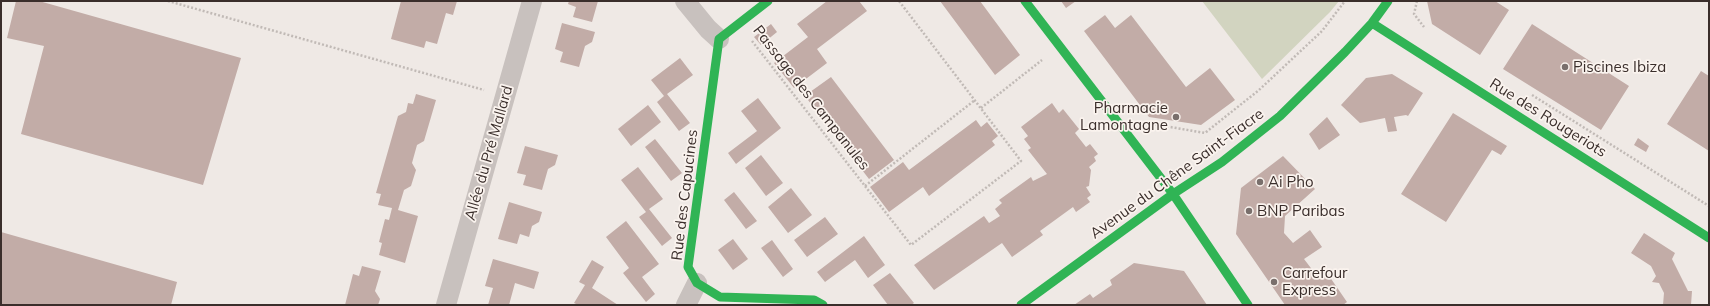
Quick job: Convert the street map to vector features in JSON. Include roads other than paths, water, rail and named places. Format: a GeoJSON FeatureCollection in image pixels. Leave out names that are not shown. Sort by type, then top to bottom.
{"type":"FeatureCollection","features":[{"type":"Feature","properties":{"kind":"street","name":"Allée du Pré Mallard"},"geometry":{"type":"LineString","coordinates":[[446,305],[532,1]]}},
{"type":"Feature","properties":{"kind":"street"},"geometry":{"type":"LineString","coordinates":[[685,1],[708,29],[719,39],[768,1]]}},
{"type":"Feature","properties":{"kind":"street"},"geometry":{"type":"LineString","coordinates":[[1025,1],[1173,194],[1248,305]]}},
{"type":"Feature","properties":{"kind":"street","name":"Avenue du Chêne Saint-Fiacre"},"geometry":{"type":"LineString","coordinates":[[1020,305],[1173,194],[1222,162],[1280,116],[1372,23],[1388,1]]}},
{"type":"Feature","properties":{"kind":"street","name":"Rue des Rougeriots"},"geometry":{"type":"LineString","coordinates":[[1372,23],[1709,238]]}},
{"type":"Feature","properties":{"kind":"street","name":"Rue des Capucines"},"geometry":{"type":"LineString","coordinates":[[697,283],[688,267],[719,39]]}},
{"type":"Feature","properties":{"kind":"street"},"geometry":{"type":"LineString","coordinates":[[686,305],[697,283],[720,297],[814,300],[823,305]]}},
{"type":"Feature","properties":{"kind":"place","name":"Piscines Ibiza"},"geometry":{"type":"Point","coordinates":[1565,67]}},
{"type":"Feature","properties":{"kind":"place","name":"Pharmacie Lamontagne"},"geometry":{"type":"Point","coordinates":[1176,117]}},
{"type":"Feature","properties":{"kind":"place","name":"Ai Pho"},"geometry":{"type":"Point","coordinates":[1260,182]}},
{"type":"Feature","properties":{"kind":"place","name":"BNP Paribas"},"geometry":{"type":"Point","coordinates":[1249,211]}},
{"type":"Feature","properties":{"kind":"place","name":"Carrefour Express"},"geometry":{"type":"Point","coordinates":[1274,282]}}]}
